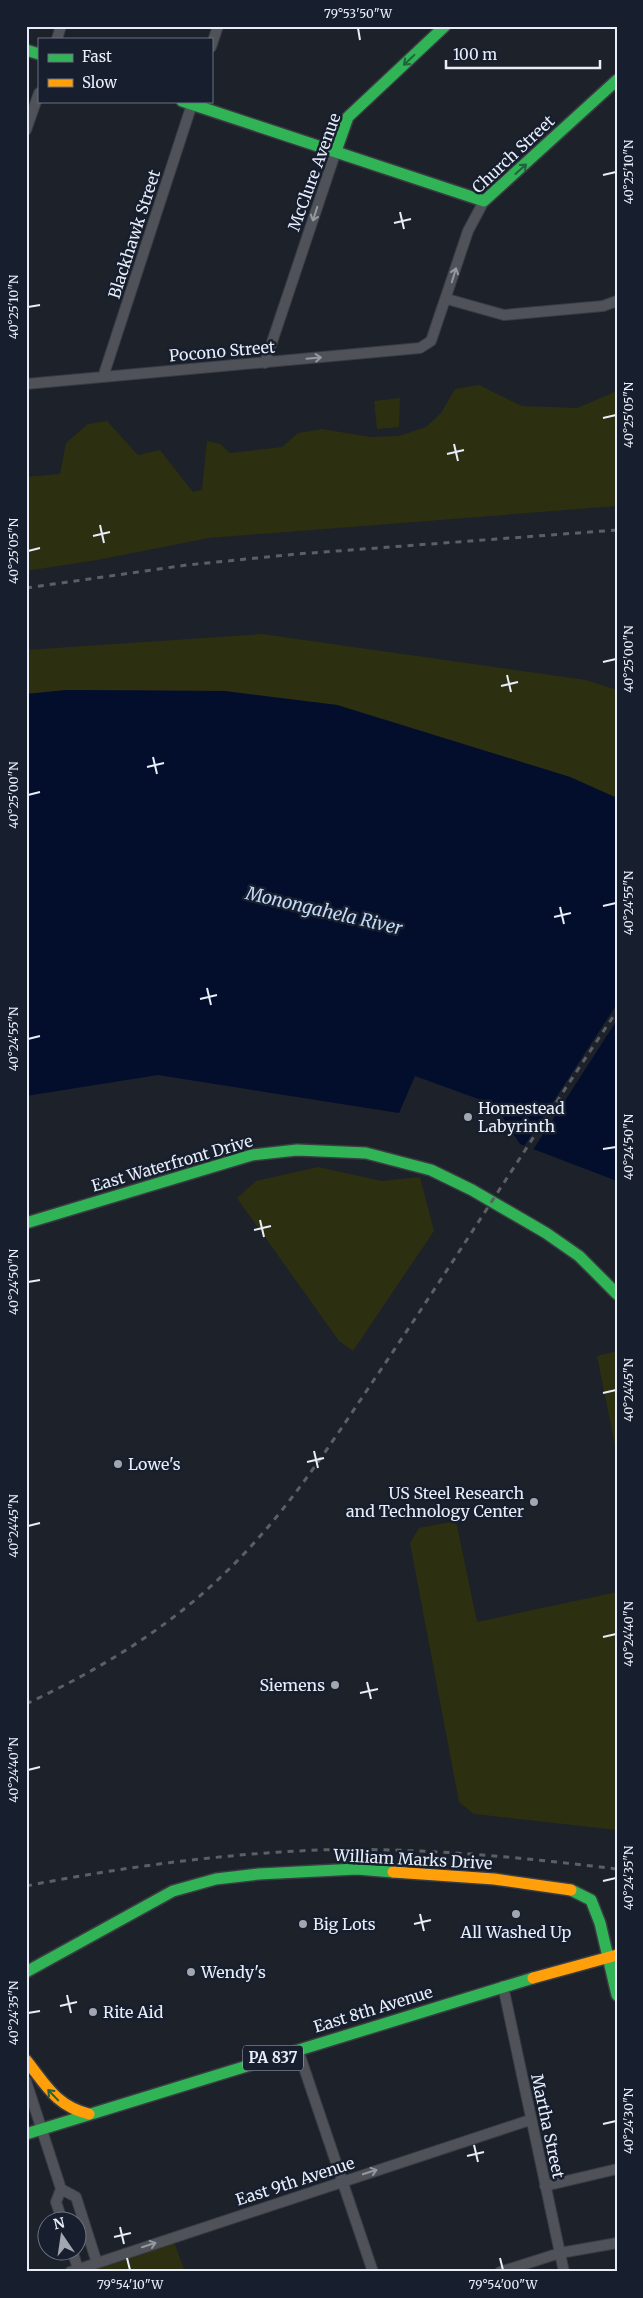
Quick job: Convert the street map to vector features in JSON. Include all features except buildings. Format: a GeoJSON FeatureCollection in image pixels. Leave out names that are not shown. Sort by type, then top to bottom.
{"type":"FeatureCollection","features":[{"type":"Feature","properties":{"kind":"street"},"geometry":{"type":"LineString","coordinates":[[57,38],[61,26]]}},
{"type":"Feature","properties":{"kind":"street"},"geometry":{"type":"LineString","coordinates":[[212,44],[218,26]]}},
{"type":"Feature","properties":{"kind":"street","name":"McClure Avenue"},"geometry":{"type":"LineString","coordinates":[[265,363],[348,117],[444,26]]}},
{"type":"Feature","properties":{"kind":"street"},"geometry":{"type":"LineString","coordinates":[[26,50],[38,54]]}},
{"type":"Feature","properties":{"kind":"street","name":"Church Street"},"geometry":{"type":"LineString","coordinates":[[420,348],[431,341],[447,299],[468,231],[484,201],[617,80]]}},
{"type":"Feature","properties":{"kind":"street"},"geometry":{"type":"LineString","coordinates":[[26,130],[38,96]]}},
{"type":"Feature","properties":{"kind":"street"},"geometry":{"type":"LineString","coordinates":[[189,102],[484,201]]}},
{"type":"Feature","properties":{"kind":"street","name":"Blackhawk Street"},"geometry":{"type":"LineString","coordinates":[[103,377],[189,102]]}},
{"type":"Feature","properties":{"kind":"street"},"geometry":{"type":"LineString","coordinates":[[447,299],[504,315],[603,306],[617,301]]}},
{"type":"Feature","properties":{"kind":"street","name":"Pocono Street"},"geometry":{"type":"LineString","coordinates":[[26,384],[420,348]]}},
{"type":"Feature","properties":{"kind":"street","name":"East Waterfront Drive"},"geometry":{"type":"LineString","coordinates":[[26,1223],[252,1155],[314,1149],[366,1152],[431,1170],[472,1190],[579,1256],[617,1294]]}},
{"type":"Feature","properties":{"kind":"street","name":"William Marks Drive"},"geometry":{"type":"LineString","coordinates":[[26,1972],[173,1891],[216,1879],[259,1874],[357,1869],[494,1879],[573,1890],[591,1900],[613,1956],[617,1995]]}},
{"type":"Feature","properties":{"kind":"street","name":"East 8th Avenue"},"geometry":{"type":"LineString","coordinates":[[26,2134],[503,1986],[613,1956]]}},
{"type":"Feature","properties":{"kind":"street","name":"Martha Street"},"geometry":{"type":"LineString","coordinates":[[503,1986],[530,2120],[564,2272]]}},
{"type":"Feature","properties":{"kind":"street"},"geometry":{"type":"LineString","coordinates":[[298,2050],[373,2272]]}},
{"type":"Feature","properties":{"kind":"street"},"geometry":{"type":"LineString","coordinates":[[26,2060],[57,2100],[72,2110],[91,2114]]}},
{"type":"Feature","properties":{"kind":"street"},"geometry":{"type":"LineString","coordinates":[[26,2081],[62,2189],[76,2197],[97,2262]]}},
{"type":"Feature","properties":{"kind":"street","name":"East 9th Avenue"},"geometry":{"type":"LineString","coordinates":[[74,2270],[530,2120]]}},
{"type":"Feature","properties":{"kind":"street"},"geometry":{"type":"LineString","coordinates":[[545,2186],[617,2169]]}},
{"type":"Feature","properties":{"kind":"street"},"geometry":{"type":"LineString","coordinates":[[59,2210],[56,2202],[62,2189]]}},
{"type":"Feature","properties":{"kind":"street"},"geometry":{"type":"LineString","coordinates":[[500,2272],[560,2253],[617,2243]]}},
{"type":"Feature","properties":{"kind":"green space"},"geometry":{"type":"Polygon","coordinates":[[[479,385],[522,406],[577,408],[617,391],[617,506],[209,538],[97,560],[26,571],[26,477],[60,474],[66,443],[88,424],[107,421],[138,455],[160,450],[193,492],[202,490],[207,441],[220,444],[230,453],[282,447],[298,433],[322,429],[371,437],[399,436],[426,427],[441,413],[455,389],[479,385]]]}},
{"type":"Feature","properties":{"kind":"green space"},"geometry":{"type":"Polygon","coordinates":[[[400,398],[399,427],[377,429],[374,401],[400,398]]]}},
{"type":"Feature","properties":{"kind":"green space"},"geometry":{"type":"Polygon","coordinates":[[[262,634],[586,680],[617,690],[617,798],[570,777],[337,705],[224,691],[67,690],[26,694],[26,650],[262,634]]]}},
{"type":"Feature","properties":{"kind":"green space"},"geometry":{"type":"Polygon","coordinates":[[[318,1167],[382,1181],[420,1177],[434,1231],[353,1351],[339,1341],[237,1198],[256,1181],[318,1167]]]}},
{"type":"Feature","properties":{"kind":"green space"},"geometry":{"type":"Polygon","coordinates":[[[617,1351],[617,1455],[597,1356],[617,1351]]]}},
{"type":"Feature","properties":{"kind":"green space"},"geometry":{"type":"Polygon","coordinates":[[[456,1521],[477,1622],[617,1592],[617,1830],[474,1814],[459,1802],[410,1543],[419,1528],[456,1521]]]}},
{"type":"Feature","properties":{"kind":"green space"},"geometry":{"type":"Polygon","coordinates":[[[174,2242],[185,2272],[83,2272],[174,2242]]]}},
{"type":"Feature","properties":{"kind":"water","name":"Monongahela River"},"geometry":{"type":"Polygon","coordinates":[[[67,690],[224,691],[337,705],[570,777],[617,798],[617,1181],[520,1144],[495,1105],[415,1076],[399,1113],[158,1075],[26,1096],[26,694],[67,690]]]}},
{"type":"Feature","properties":{"kind":"pier"},"geometry":{"type":"Polygon","coordinates":[[[617,1004],[617,1020],[544,1133],[532,1151],[523,1148],[617,1004]]]}},
{"type":"Feature","properties":{"kind":"railway"},"geometry":{"type":"LineString","coordinates":[[26,588],[187,565],[297,554],[617,530]]}},
{"type":"Feature","properties":{"kind":"railway"},"geometry":{"type":"LineString","coordinates":[[26,1704],[80,1677],[157,1629],[205,1592],[250,1548],[311,1472],[348,1419],[617,1011]]}},
{"type":"Feature","properties":{"kind":"railway"},"geometry":{"type":"LineString","coordinates":[[26,1886],[172,1862],[319,1850],[394,1850],[468,1854],[617,1869]]}},
{"type":"Feature","properties":{"kind":"traffic: fast"},"geometry":{"type":"LineString","coordinates":[[336,151],[348,117],[445,26]]}},
{"type":"Feature","properties":{"kind":"traffic: fast"},"geometry":{"type":"LineString","coordinates":[[26,50],[38,54]]}},
{"type":"Feature","properties":{"kind":"traffic: fast"},"geometry":{"type":"LineString","coordinates":[[185,102],[484,201],[617,80]]}},
{"type":"Feature","properties":{"kind":"traffic: fast"},"geometry":{"type":"LineString","coordinates":[[26,1223],[252,1155],[297,1150],[366,1153],[431,1170],[472,1190],[546,1233],[579,1256],[617,1294]]}},
{"type":"Feature","properties":{"kind":"traffic: fast"},"geometry":{"type":"LineString","coordinates":[[26,1972],[173,1891],[216,1879],[259,1874],[357,1869],[393,1872]]}},
{"type":"Feature","properties":{"kind":"traffic: fast"},"geometry":{"type":"LineString","coordinates":[[571,1890],[591,1900],[600,1923],[617,1995]]}},
{"type":"Feature","properties":{"kind":"traffic: fast"},"geometry":{"type":"LineString","coordinates":[[26,2134],[533,1978]]}},
{"type":"Feature","properties":{"kind":"traffic: slow"},"geometry":{"type":"LineString","coordinates":[[393,1872],[494,1879],[571,1890]]}},
{"type":"Feature","properties":{"kind":"traffic: slow"},"geometry":{"type":"LineString","coordinates":[[533,1978],[617,1955]]}},
{"type":"Feature","properties":{"kind":"traffic: slow"},"geometry":{"type":"LineString","coordinates":[[26,2060],[46,2086],[60,2100],[68,2106],[89,2114]]}},
{"type":"Feature","properties":{"kind":"place","name":"Homestead Labyrinth"},"geometry":{"type":"Point","coordinates":[468,1117]}},
{"type":"Feature","properties":{"kind":"place","name":"Lowe's"},"geometry":{"type":"Point","coordinates":[118,1464]}},
{"type":"Feature","properties":{"kind":"place","name":"US Steel Research and Technology Center"},"geometry":{"type":"Point","coordinates":[534,1502]}},
{"type":"Feature","properties":{"kind":"place","name":"Siemens"},"geometry":{"type":"Point","coordinates":[335,1685]}},
{"type":"Feature","properties":{"kind":"place","name":"All Washed Up"},"geometry":{"type":"Point","coordinates":[516,1914]}},
{"type":"Feature","properties":{"kind":"place","name":"Big Lots"},"geometry":{"type":"Point","coordinates":[303,1924]}},
{"type":"Feature","properties":{"kind":"place","name":"Wendy's"},"geometry":{"type":"Point","coordinates":[191,1972]}},
{"type":"Feature","properties":{"kind":"place","name":"Rite Aid"},"geometry":{"type":"Point","coordinates":[93,2012]}}]}
